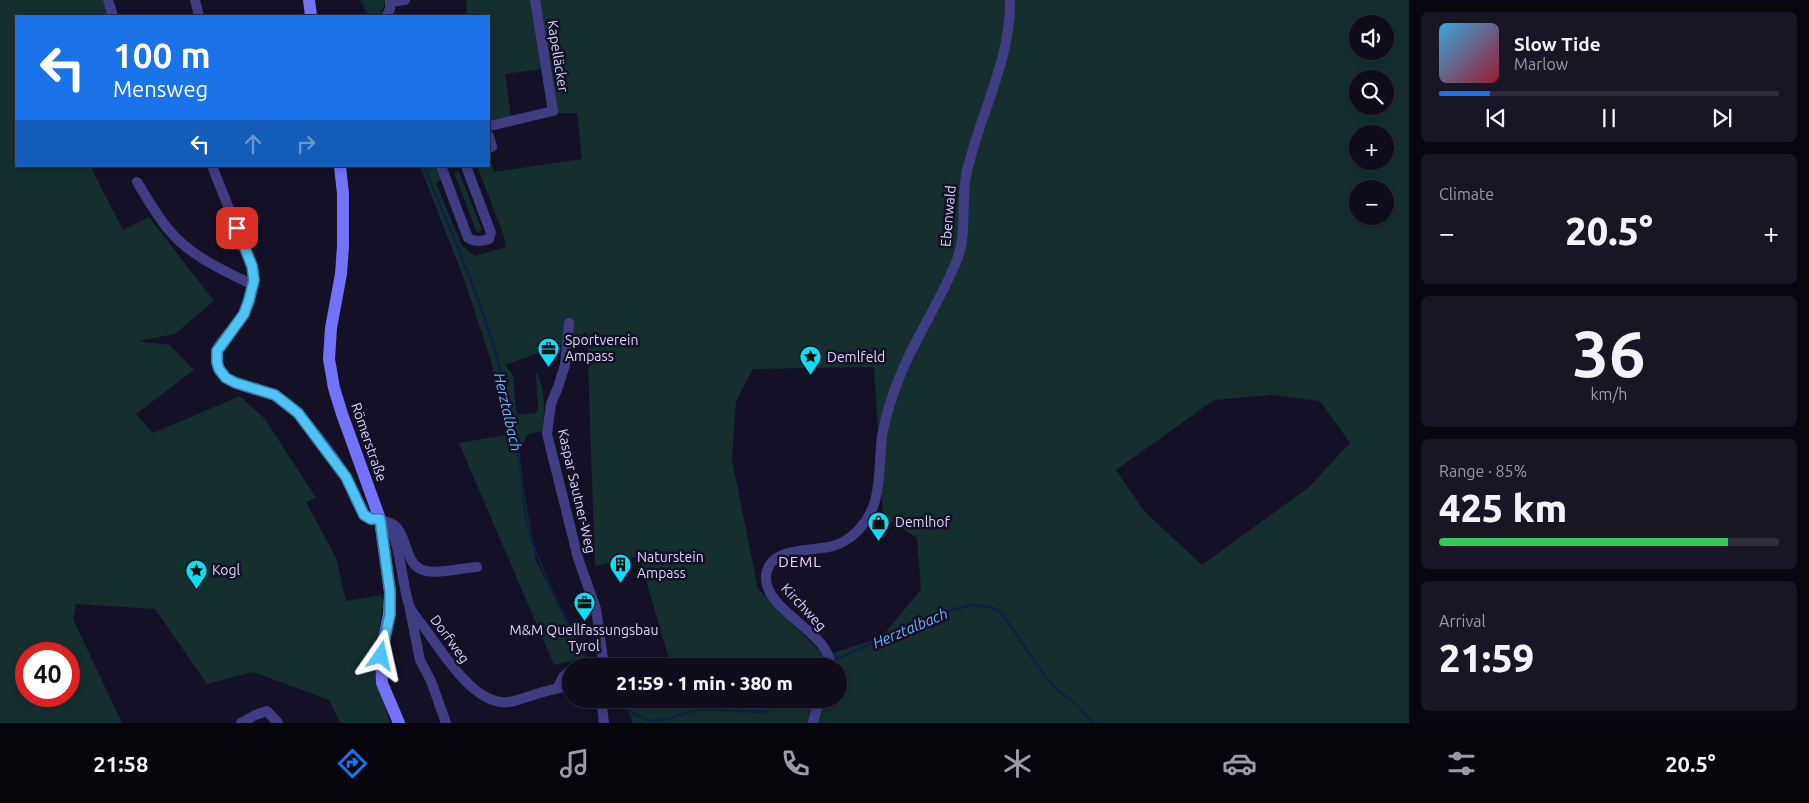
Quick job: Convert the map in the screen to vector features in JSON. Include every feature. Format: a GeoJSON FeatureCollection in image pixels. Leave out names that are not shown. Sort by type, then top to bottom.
{"type":"FeatureCollection","features":[{"type":"Feature","properties":{"kind":"street"},"geometry":{"type":"LineString","coordinates":[[108,0],[114,15]]}},
{"type":"Feature","properties":{"kind":"street"},"geometry":{"type":"LineString","coordinates":[[195,0],[199,15]]}},
{"type":"Feature","properties":{"kind":"street"},"geometry":{"type":"LineString","coordinates":[[309,0],[311,15]]}},
{"type":"Feature","properties":{"kind":"street"},"geometry":{"type":"LineString","coordinates":[[387,15],[390,9],[390,1],[405,0]]}},
{"type":"Feature","properties":{"kind":"street","name":"Kapelläcker"},"geometry":{"type":"LineString","coordinates":[[490,126],[553,111],[535,0]]}},
{"type":"Feature","properties":{"kind":"street","name":"Ebenwald"},"geometry":{"type":"LineString","coordinates":[[880,453],[884,427],[899,378],[958,257],[962,237],[963,193],[967,172],[1001,60],[1009,22],[1010,0]]}},
{"type":"Feature","properties":{"kind":"street"},"geometry":{"type":"LineString","coordinates":[[212,167],[254,273],[253,285],[244,314],[217,351],[219,369],[233,382],[271,393],[284,400],[295,410],[346,477],[364,515],[371,519],[394,524],[398,528],[410,558],[419,568],[433,572],[477,566]]}},
{"type":"Feature","properties":{"kind":"street","name":"Römerstraße"},"geometry":{"type":"LineString","coordinates":[[341,167],[343,246],[341,274],[331,328],[329,359],[334,388],[342,414],[383,521],[390,592],[390,614],[381,656],[382,683],[400,723]]}},
{"type":"Feature","properties":{"kind":"street"},"geometry":{"type":"LineString","coordinates":[[440,167],[468,238],[473,241],[482,242],[488,239],[491,233],[466,167]]}},
{"type":"Feature","properties":{"kind":"street"},"geometry":{"type":"LineString","coordinates":[[136,182],[169,231],[187,247],[203,260],[253,285]]}},
{"type":"Feature","properties":{"kind":"street","name":"Kaspar Sautner-Weg"},"geometry":{"type":"LineString","coordinates":[[568,323],[565,365],[551,404],[546,434],[578,558],[596,610],[603,658]]}},
{"type":"Feature","properties":{"kind":"street","name":"Kirchweg"},"geometry":{"type":"LineString","coordinates":[[827,658],[816,639],[774,597],[768,588],[766,575],[770,564],[780,556],[834,546],[846,541],[860,529],[874,505],[878,490],[880,453]]}},
{"type":"Feature","properties":{"kind":"street","name":"Dorfweg"},"geometry":{"type":"LineString","coordinates":[[383,521],[393,535],[409,607],[460,676],[490,699],[499,702],[517,702],[523,698],[562,687]]}},
{"type":"Feature","properties":{"kind":"street"},"geometry":{"type":"LineString","coordinates":[[409,607],[420,660],[446,723]]}},
{"type":"Feature","properties":{"kind":"street"},"geometry":{"type":"LineString","coordinates":[[558,687],[562,680]]}},
{"type":"Feature","properties":{"kind":"street"},"geometry":{"type":"LineString","coordinates":[[602,708],[604,723]]}},
{"type":"Feature","properties":{"kind":"street"},"geometry":{"type":"LineString","coordinates":[[813,723],[818,708]]}},
{"type":"Feature","properties":{"kind":"street"},"geometry":{"type":"LineString","coordinates":[[241,723],[267,711],[278,723]]}},
{"type":"Feature","properties":{"kind":"green space"},"geometry":{"type":"Polygon","coordinates":[[[0,0],[105,0],[110,15],[15,15],[15,167],[91,167],[123,230],[149,217],[214,301],[175,334],[138,341],[170,345],[194,370],[136,414],[153,433],[240,396],[265,419],[316,498],[306,502],[336,558],[346,601],[381,595],[383,603],[374,670],[390,723],[340,723],[329,700],[253,672],[207,684],[155,609],[76,604],[73,619],[122,723],[0,723],[0,0]]]}},
{"type":"Feature","properties":{"kind":"green space"},"geometry":{"type":"Polygon","coordinates":[[[361,0],[386,0],[380,15],[368,15],[361,0]]]}},
{"type":"Feature","properties":{"kind":"green space"},"geometry":{"type":"Polygon","coordinates":[[[466,0],[1409,0],[1409,723],[633,723],[627,708],[847,708],[847,658],[669,658],[639,556],[595,566],[587,332],[558,346],[505,365],[513,375],[516,412],[520,415],[535,413],[538,410],[536,372],[542,386],[544,408],[542,431],[528,434],[518,453],[536,561],[585,658],[562,658],[562,663],[554,665],[459,443],[507,435],[491,361],[464,279],[420,167],[436,167],[441,180],[436,183],[462,246],[475,256],[506,247],[503,234],[477,167],[490,167],[490,160],[494,172],[582,159],[577,113],[557,113],[550,68],[505,74],[511,116],[490,121],[490,15],[467,15],[466,0]],[[874,367],[753,369],[736,401],[732,460],[758,589],[824,656],[882,637],[921,589],[917,538],[883,516],[874,367]],[[1271,395],[1214,400],[1116,470],[1144,511],[1202,565],[1309,487],[1350,443],[1320,401],[1271,395]]]}},
{"type":"Feature","properties":{"kind":"green space"},"geometry":{"type":"Polygon","coordinates":[[[459,172],[482,230],[477,233],[454,173],[459,172]]]}},
{"type":"Feature","properties":{"kind":"waterway","name":"Herztalbach"},"geometry":{"type":"LineString","coordinates":[[361,0],[368,15]]}},
{"type":"Feature","properties":{"kind":"waterway","name":"Herztalbach"},"geometry":{"type":"LineString","coordinates":[[424,167],[468,274],[497,356],[515,434],[520,462],[524,507],[532,540],[550,585],[586,657]]}},
{"type":"Feature","properties":{"kind":"waterway","name":"Herztalbach"},"geometry":{"type":"LineString","coordinates":[[840,658],[954,609],[973,605],[989,607],[1001,612],[1044,675],[1058,691],[1073,701],[1093,723]]}},
{"type":"Feature","properties":{"kind":"waterway","name":"Herztalbach"},"geometry":{"type":"LineString","coordinates":[[626,708],[651,721],[668,719],[699,709],[765,712],[771,708]]}},
{"type":"Feature","properties":{"kind":"place","name":"Sportverein Ampass"},"geometry":{"type":"Point","coordinates":[549,367]}},
{"type":"Feature","properties":{"kind":"place","name":"Demlfeld"},"geometry":{"type":"Point","coordinates":[811,376]}},
{"type":"Feature","properties":{"kind":"place","name":"Demlhof"},"geometry":{"type":"Point","coordinates":[879,541]}},
{"type":"Feature","properties":{"kind":"place","name":"Naturstein Ampass"},"geometry":{"type":"Point","coordinates":[621,584]}},
{"type":"Feature","properties":{"kind":"place","name":"Kogl"},"geometry":{"type":"Point","coordinates":[196,589]}},
{"type":"Feature","properties":{"kind":"place","name":"M&M Quellfassungsbau Tyrol"},"geometry":{"type":"Point","coordinates":[584,621]}},
{"type":"Feature","properties":{"kind":"district","name":"DEML"},"geometry":{"type":"Point","coordinates":[800,561]}},
{"type":"Feature","properties":{"kind":"route"},"geometry":{"type":"LineString","coordinates":[[237,228],[254,271],[254,280],[244,314],[219,346],[216,356],[218,366],[226,378],[275,395],[284,400],[298,413],[346,477],[364,515],[371,519],[380,519],[390,592],[390,614],[381,656]]}}]}
